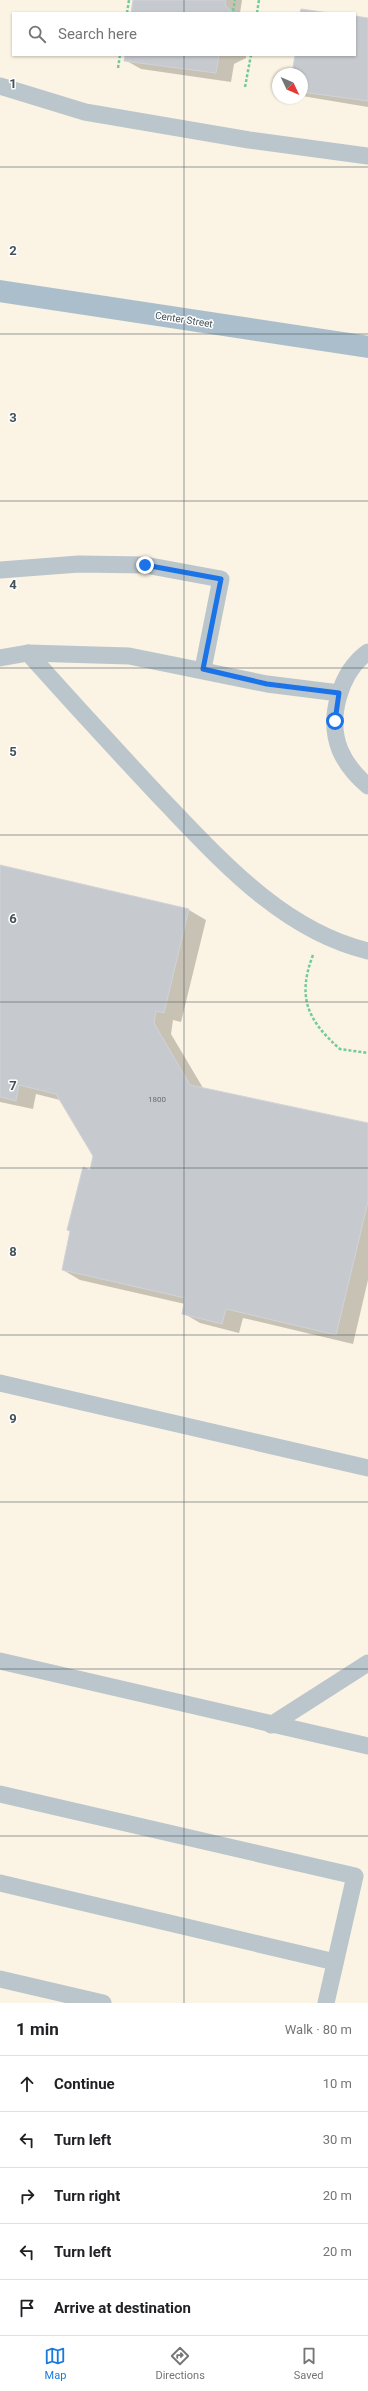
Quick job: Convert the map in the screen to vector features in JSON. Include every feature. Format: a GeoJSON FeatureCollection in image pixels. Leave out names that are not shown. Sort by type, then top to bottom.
{"type":"FeatureCollection","features":[{"type":"Feature","properties":{"kind":"main road","name":"Center Street"},"geometry":{"type":"LineString","coordinates":[[0,292],[368,347]]}},
{"type":"Feature","properties":{"kind":"lane"},"geometry":{"type":"LineString","coordinates":[[0,86],[85,112],[265,142],[368,156]]}},
{"type":"Feature","properties":{"kind":"lane"},"geometry":{"type":"LineString","coordinates":[[0,570],[79,564],[145,565],[221,579],[203,669]]}},
{"type":"Feature","properties":{"kind":"lane"},"geometry":{"type":"LineString","coordinates":[[368,652],[349,672],[339,693],[335,721],[340,749],[354,774],[368,786]]}},
{"type":"Feature","properties":{"kind":"lane"},"geometry":{"type":"LineString","coordinates":[[28,653],[114,749],[205,844],[278,909],[325,936],[368,951]]}},
{"type":"Feature","properties":{"kind":"lane"},"geometry":{"type":"LineString","coordinates":[[0,658],[28,653],[129,656],[203,669],[267,684],[339,693]]}},
{"type":"Feature","properties":{"kind":"lane"},"geometry":{"type":"LineString","coordinates":[[0,1383],[368,1468]]}},
{"type":"Feature","properties":{"kind":"lane"},"geometry":{"type":"LineString","coordinates":[[0,1661],[271,1725],[368,1746]]}},
{"type":"Feature","properties":{"kind":"lane"},"geometry":{"type":"LineString","coordinates":[[271,1725],[368,1663]]}},
{"type":"Feature","properties":{"kind":"lane"},"geometry":{"type":"LineString","coordinates":[[0,1794],[354,1876],[326,2003]]}},
{"type":"Feature","properties":{"kind":"lane"},"geometry":{"type":"LineString","coordinates":[[0,1883],[335,1962]]}},
{"type":"Feature","properties":{"kind":"lane"},"geometry":{"type":"LineString","coordinates":[[0,1980],[103,2003]]}},
{"type":"Feature","properties":{"kind":"path"},"geometry":{"type":"LineString","coordinates":[[126,12],[128,0]]}},
{"type":"Feature","properties":{"kind":"path"},"geometry":{"type":"LineString","coordinates":[[233,11],[235,0]]}},
{"type":"Feature","properties":{"kind":"path"},"geometry":{"type":"LineString","coordinates":[[257,12],[259,0]]}},
{"type":"Feature","properties":{"kind":"path"},"geometry":{"type":"LineString","coordinates":[[118,68],[120,56]]}},
{"type":"Feature","properties":{"kind":"path"},"geometry":{"type":"LineString","coordinates":[[245,87],[250,56]]}},
{"type":"Feature","properties":{"kind":"path"},"geometry":{"type":"LineString","coordinates":[[313,955],[306,974],[304,990],[305,1000],[311,1015],[340,1049],[368,1053]]}},
{"type":"Feature","properties":{"kind":"shaded area"},"geometry":{"type":"Polygon","coordinates":[[[0,0],[368,0],[368,2003],[0,2003],[0,0]]]}},
{"type":"Feature","properties":{"kind":"building"},"geometry":{"type":"Polygon","coordinates":[[[133,0],[226,0],[225,5],[232,12],[131,12],[133,0]]]}},
{"type":"Feature","properties":{"kind":"building"},"geometry":{"type":"Polygon","coordinates":[[[301,9],[322,12],[300,12],[301,9]]]}},
{"type":"Feature","properties":{"kind":"building"},"geometry":{"type":"Polygon","coordinates":[[[356,16],[368,18],[368,101],[308,93],[308,68],[293,68],[295,56],[356,56],[356,16]]]}},
{"type":"Feature","properties":{"kind":"building"},"geometry":{"type":"Polygon","coordinates":[[[125,56],[219,56],[216,73],[124,61],[125,56]]]}},
{"type":"Feature","properties":{"kind":"building"},"geometry":{"type":"Polygon","coordinates":[[[0,865],[189,909],[164,1013],[156,1011],[154,1023],[190,1085],[368,1123],[368,1202],[336,1335],[226,1309],[222,1324],[182,1314],[185,1298],[62,1270],[70,1231],[67,1230],[83,1167],[90,1170],[93,1156],[56,1094],[19,1085],[16,1101],[0,1097],[0,865]]]}},
{"type":"Feature","properties":{"kind":"route"},"geometry":{"type":"LineString","coordinates":[[145,565],[221,579],[203,669],[267,684],[339,693],[335,721]]}}]}
